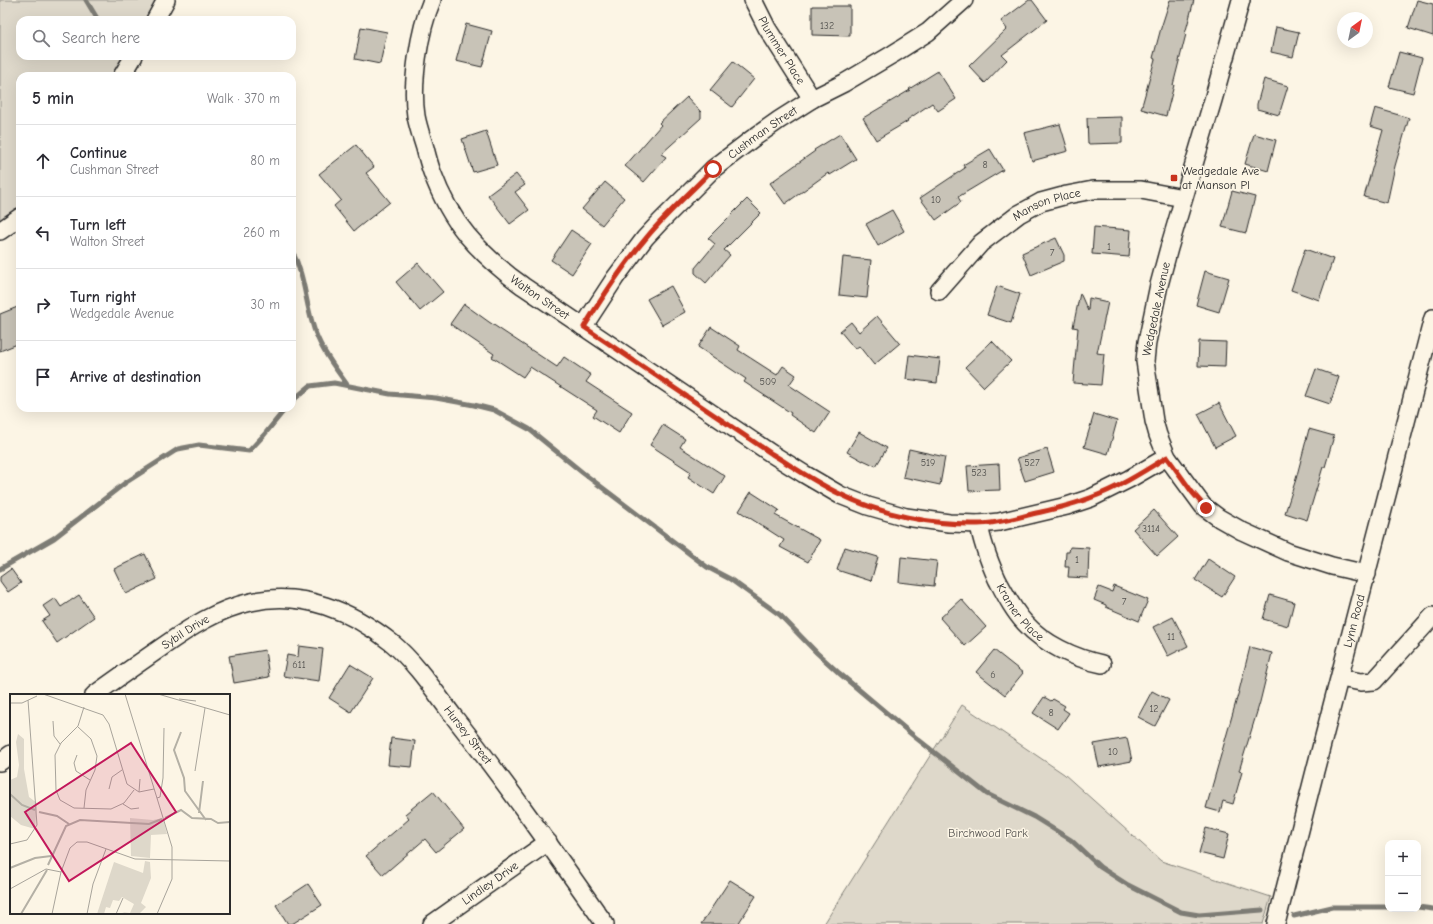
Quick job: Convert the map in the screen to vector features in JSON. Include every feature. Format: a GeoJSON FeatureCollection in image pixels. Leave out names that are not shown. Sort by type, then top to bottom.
{"type":"FeatureCollection","features":[{"type":"Feature","properties":{"kind":"street"},"geometry":{"type":"LineString","coordinates":[[157,16],[166,0]]}},
{"type":"Feature","properties":{"kind":"street","name":"Walton Street"},"geometry":{"type":"LineString","coordinates":[[432,0],[425,22],[416,70],[416,116],[431,171],[454,218],[466,234],[494,264],[522,286],[772,454],[840,495],[868,506],[906,517],[949,523],[979,524],[999,522],[1067,506],[1091,498],[1129,479],[1167,457]]}},
{"type":"Feature","properties":{"kind":"street","name":"Plummer Place"},"geometry":{"type":"LineString","coordinates":[[753,0],[767,28],[812,100]]}},
{"type":"Feature","properties":{"kind":"street","name":"Cushman Street"},"geometry":{"type":"LineString","coordinates":[[584,327],[615,278],[646,238],[713,169],[752,139],[812,100],[844,83],[922,36],[964,0]]}},
{"type":"Feature","properties":{"kind":"street","name":"Wedgedale Avenue"},"geometry":{"type":"LineString","coordinates":[[1241,0],[1158,285],[1147,342],[1145,361],[1154,421],[1167,457],[1203,506],[1218,518],[1242,531],[1288,552],[1332,566],[1367,574]]}},
{"type":"Feature","properties":{"kind":"street"},"geometry":{"type":"LineString","coordinates":[[124,72],[132,60]]}},
{"type":"Feature","properties":{"kind":"street","name":"Manson Place"},"geometry":{"type":"LineString","coordinates":[[939,291],[982,243],[1019,214],[1041,202],[1093,190],[1141,190],[1183,198]]}},
{"type":"Feature","properties":{"kind":"street"},"geometry":{"type":"LineString","coordinates":[[0,232],[16,220]]}},
{"type":"Feature","properties":{"kind":"street","name":"Lynn Road"},"geometry":{"type":"LineString","coordinates":[[1276,924],[1433,318]]}},
{"type":"Feature","properties":{"kind":"street","name":"Kramer Place"},"geometry":{"type":"LineString","coordinates":[[979,524],[986,554],[996,576],[1006,595],[1025,624],[1043,638],[1066,652],[1087,661],[1102,664]]}},
{"type":"Feature","properties":{"kind":"street","name":"Sybil Drive"},"geometry":{"type":"LineString","coordinates":[[95,694],[176,637],[207,618],[251,601],[289,599]]}},
{"type":"Feature","properties":{"kind":"street","name":"Hursey Street"},"geometry":{"type":"LineString","coordinates":[[289,599],[311,601],[338,611],[360,622],[394,645],[412,663],[485,756],[548,842],[605,924]]}},
{"type":"Feature","properties":{"kind":"street"},"geometry":{"type":"LineString","coordinates":[[1340,678],[1361,682],[1374,681],[1433,616]]}},
{"type":"Feature","properties":{"kind":"street"},"geometry":{"type":"LineString","coordinates":[[0,762],[10,755]]}},
{"type":"Feature","properties":{"kind":"street","name":"Lindley Drive"},"geometry":{"type":"LineString","coordinates":[[432,924],[548,842]]}},
{"type":"Feature","properties":{"kind":"green space"},"geometry":{"type":"Polygon","coordinates":[[[0,0],[162,0],[152,16],[16,16],[16,60],[127,60],[120,72],[16,72],[16,213],[0,224],[0,0]]]}},
{"type":"Feature","properties":{"kind":"green space","name":"Birchwood Park"},"geometry":{"type":"Polygon","coordinates":[[[962,705],[1064,774],[1161,861],[1271,897],[1263,924],[824,924],[962,705]]]}},
{"type":"Feature","properties":{"kind":"building"},"geometry":{"type":"Polygon","coordinates":[[[1029,0],[1032,0],[1047,20],[1002,55],[1007,60],[985,83],[969,66],[1007,29],[1001,21],[1029,0]]]}},
{"type":"Feature","properties":{"kind":"building"},"geometry":{"type":"Polygon","coordinates":[[[1170,0],[1194,0],[1166,116],[1141,109],[1155,59],[1153,58],[1170,0]]]}},
{"type":"Feature","properties":{"kind":"building"},"geometry":{"type":"Polygon","coordinates":[[[1417,0],[1433,4],[1433,36],[1408,28],[1417,0]]]}},
{"type":"Feature","properties":{"kind":"building"},"geometry":{"type":"Polygon","coordinates":[[[812,6],[850,6],[850,36],[812,35],[812,6]]]}},
{"type":"Feature","properties":{"kind":"building"},"geometry":{"type":"Polygon","coordinates":[[[466,24],[492,31],[482,67],[456,61],[466,24]]]}},
{"type":"Feature","properties":{"kind":"building"},"geometry":{"type":"Polygon","coordinates":[[[361,27],[387,32],[380,64],[355,59],[361,27]]]}},
{"type":"Feature","properties":{"kind":"building"},"geometry":{"type":"Polygon","coordinates":[[[1276,27],[1299,32],[1293,57],[1271,52],[1276,27]]]}},
{"type":"Feature","properties":{"kind":"building"},"geometry":{"type":"Polygon","coordinates":[[[1399,52],[1422,58],[1413,93],[1389,87],[1399,52]]]}},
{"type":"Feature","properties":{"kind":"building"},"geometry":{"type":"Polygon","coordinates":[[[733,62],[754,79],[732,107],[710,90],[733,62]]]}},
{"type":"Feature","properties":{"kind":"building"},"geometry":{"type":"Polygon","coordinates":[[[938,71],[956,99],[938,111],[932,103],[907,120],[908,121],[876,140],[863,118],[910,90],[909,89],[938,71]]]}},
{"type":"Feature","properties":{"kind":"building"},"geometry":{"type":"Polygon","coordinates":[[[1264,79],[1288,86],[1279,115],[1257,109],[1264,79]]]}},
{"type":"Feature","properties":{"kind":"building"},"geometry":{"type":"Polygon","coordinates":[[[687,97],[701,112],[701,118],[661,154],[666,157],[644,182],[625,166],[661,125],[659,123],[687,97]]]}},
{"type":"Feature","properties":{"kind":"building"},"geometry":{"type":"Polygon","coordinates":[[[1375,108],[1409,118],[1395,166],[1387,203],[1364,197],[1383,130],[1370,126],[1375,108]]]}},
{"type":"Feature","properties":{"kind":"building"},"geometry":{"type":"Polygon","coordinates":[[[1122,117],[1122,143],[1088,144],[1087,118],[1122,117]]]}},
{"type":"Feature","properties":{"kind":"building"},"geometry":{"type":"Polygon","coordinates":[[[1060,124],[1068,151],[1032,161],[1024,133],[1060,124]]]}},
{"type":"Feature","properties":{"kind":"building"},"geometry":{"type":"Polygon","coordinates":[[[486,131],[497,165],[473,172],[462,139],[486,131]]]}},
{"type":"Feature","properties":{"kind":"building"},"geometry":{"type":"Polygon","coordinates":[[[840,134],[856,159],[830,175],[828,173],[785,204],[770,183],[815,151],[814,150],[840,134]]]}},
{"type":"Feature","properties":{"kind":"building"},"geometry":{"type":"Polygon","coordinates":[[[1254,134],[1276,140],[1268,171],[1245,164],[1254,134]]]}},
{"type":"Feature","properties":{"kind":"building"},"geometry":{"type":"Polygon","coordinates":[[[356,145],[374,167],[366,173],[390,202],[354,231],[334,206],[341,200],[319,174],[356,145]]]}},
{"type":"Feature","properties":{"kind":"building"},"geometry":{"type":"Polygon","coordinates":[[[990,149],[1003,170],[958,197],[961,202],[936,220],[920,198],[965,168],[963,165],[990,149]]]}},
{"type":"Feature","properties":{"kind":"building"},"geometry":{"type":"Polygon","coordinates":[[[516,174],[525,185],[515,192],[529,210],[510,224],[488,195],[516,174]]]}},
{"type":"Feature","properties":{"kind":"building"},"geometry":{"type":"Polygon","coordinates":[[[605,182],[624,198],[602,225],[582,209],[605,182]]]}},
{"type":"Feature","properties":{"kind":"building"},"geometry":{"type":"Polygon","coordinates":[[[1232,191],[1255,197],[1246,233],[1222,227],[1232,191]]]}},
{"type":"Feature","properties":{"kind":"building"},"geometry":{"type":"Polygon","coordinates":[[[747,199],[761,213],[724,250],[730,255],[706,283],[695,273],[695,268],[715,244],[708,238],[747,199]]]}},
{"type":"Feature","properties":{"kind":"building"},"geometry":{"type":"Polygon","coordinates":[[[892,210],[904,231],[878,246],[866,224],[892,210]]]}},
{"type":"Feature","properties":{"kind":"building"},"geometry":{"type":"Polygon","coordinates":[[[1094,227],[1131,230],[1129,257],[1092,254],[1094,227]]]}},
{"type":"Feature","properties":{"kind":"building"},"geometry":{"type":"Polygon","coordinates":[[[571,230],[592,244],[572,274],[551,260],[571,230]]]}},
{"type":"Feature","properties":{"kind":"building"},"geometry":{"type":"Polygon","coordinates":[[[1056,238],[1064,255],[1064,261],[1031,275],[1022,253],[1056,238]]]}},
{"type":"Feature","properties":{"kind":"building"},"geometry":{"type":"Polygon","coordinates":[[[1305,249],[1333,259],[1319,300],[1291,290],[1305,249]]]}},
{"type":"Feature","properties":{"kind":"building"},"geometry":{"type":"Polygon","coordinates":[[[843,257],[871,260],[867,298],[839,295],[843,257]]]}},
{"type":"Feature","properties":{"kind":"building"},"geometry":{"type":"Polygon","coordinates":[[[418,263],[443,292],[420,311],[396,282],[418,263]]]}},
{"type":"Feature","properties":{"kind":"building"},"geometry":{"type":"Polygon","coordinates":[[[1205,271],[1229,278],[1219,312],[1196,305],[1205,271]]]}},
{"type":"Feature","properties":{"kind":"building"},"geometry":{"type":"Polygon","coordinates":[[[671,286],[685,312],[662,325],[647,299],[671,286]]]}},
{"type":"Feature","properties":{"kind":"building"},"geometry":{"type":"Polygon","coordinates":[[[997,286],[1020,294],[1011,323],[987,315],[997,286]]]}},
{"type":"Feature","properties":{"kind":"building"},"geometry":{"type":"Polygon","coordinates":[[[1080,293],[1088,311],[1089,298],[1108,302],[1097,353],[1104,354],[1101,385],[1073,383],[1078,328],[1073,327],[1080,293]]]}},
{"type":"Feature","properties":{"kind":"building"},"geometry":{"type":"Polygon","coordinates":[[[464,304],[557,367],[564,357],[591,375],[586,382],[632,412],[619,433],[593,416],[597,410],[530,367],[523,377],[492,357],[494,354],[450,324],[464,304]]]}},
{"type":"Feature","properties":{"kind":"building"},"geometry":{"type":"Polygon","coordinates":[[[16,308],[16,345],[0,351],[0,314],[16,308]]]}},
{"type":"Feature","properties":{"kind":"building"},"geometry":{"type":"Polygon","coordinates":[[[877,316],[900,343],[874,365],[859,346],[855,349],[840,331],[851,322],[859,332],[877,316]]]}},
{"type":"Feature","properties":{"kind":"building"},"geometry":{"type":"Polygon","coordinates":[[[711,327],[740,346],[738,350],[777,375],[783,366],[796,375],[789,385],[830,412],[816,433],[790,415],[791,413],[744,382],[746,379],[698,347],[711,327]]]}},
{"type":"Feature","properties":{"kind":"building"},"geometry":{"type":"Polygon","coordinates":[[[992,341],[1011,361],[984,387],[965,367],[992,341]]]}},
{"type":"Feature","properties":{"kind":"building"},"geometry":{"type":"Polygon","coordinates":[[[1199,341],[1226,342],[1225,367],[1198,366],[1199,341]]]}},
{"type":"Feature","properties":{"kind":"building"},"geometry":{"type":"Polygon","coordinates":[[[909,355],[940,359],[937,383],[906,379],[909,355]]]}},
{"type":"Feature","properties":{"kind":"building"},"geometry":{"type":"Polygon","coordinates":[[[1316,369],[1339,377],[1330,404],[1306,396],[1316,369]]]}},
{"type":"Feature","properties":{"kind":"building"},"geometry":{"type":"Polygon","coordinates":[[[1219,403],[1236,436],[1215,447],[1198,414],[1219,403]]]}},
{"type":"Feature","properties":{"kind":"building"},"geometry":{"type":"Polygon","coordinates":[[[1094,414],[1117,421],[1108,454],[1084,447],[1094,414]]]}},
{"type":"Feature","properties":{"kind":"building"},"geometry":{"type":"Polygon","coordinates":[[[663,425],[685,439],[680,447],[725,476],[714,494],[688,477],[691,472],[650,445],[663,425]]]}},
{"type":"Feature","properties":{"kind":"building"},"geometry":{"type":"Polygon","coordinates":[[[1309,429],[1334,436],[1307,520],[1285,513],[1296,479],[1309,429]]]}},
{"type":"Feature","properties":{"kind":"building"},"geometry":{"type":"Polygon","coordinates":[[[859,432],[887,448],[876,466],[847,452],[859,432]]]}},
{"type":"Feature","properties":{"kind":"building"},"geometry":{"type":"Polygon","coordinates":[[[909,449],[945,457],[940,485],[903,477],[909,449]]]}},
{"type":"Feature","properties":{"kind":"building"},"geometry":{"type":"Polygon","coordinates":[[[1047,449],[1054,472],[1025,481],[1017,458],[1047,449]]]}},
{"type":"Feature","properties":{"kind":"building"},"geometry":{"type":"Polygon","coordinates":[[[999,464],[1000,490],[969,491],[967,466],[999,464]]]}},
{"type":"Feature","properties":{"kind":"building"},"geometry":{"type":"Polygon","coordinates":[[[751,492],[779,510],[775,515],[820,540],[808,562],[780,547],[784,540],[739,511],[751,492]]]}},
{"type":"Feature","properties":{"kind":"building"},"geometry":{"type":"Polygon","coordinates":[[[1154,510],[1178,537],[1157,556],[1133,529],[1154,510]]]}},
{"type":"Feature","properties":{"kind":"building"},"geometry":{"type":"Polygon","coordinates":[[[845,547],[878,557],[871,581],[837,570],[845,547]]]}},
{"type":"Feature","properties":{"kind":"building"},"geometry":{"type":"Polygon","coordinates":[[[1070,547],[1089,548],[1088,578],[1068,577],[1069,567],[1065,567],[1066,552],[1069,552],[1070,547]]]}},
{"type":"Feature","properties":{"kind":"building"},"geometry":{"type":"Polygon","coordinates":[[[145,554],[157,579],[126,594],[114,569],[145,554]]]}},
{"type":"Feature","properties":{"kind":"building"},"geometry":{"type":"Polygon","coordinates":[[[901,557],[937,561],[934,586],[899,582],[901,557]]]}},
{"type":"Feature","properties":{"kind":"building"},"geometry":{"type":"Polygon","coordinates":[[[1208,559],[1235,577],[1222,597],[1195,580],[1208,559]]]}},
{"type":"Feature","properties":{"kind":"building"},"geometry":{"type":"Polygon","coordinates":[[[11,569],[21,583],[8,592],[0,581],[0,577],[11,569]]]}},
{"type":"Feature","properties":{"kind":"building"},"geometry":{"type":"Polygon","coordinates":[[[1114,586],[1148,600],[1139,621],[1106,607],[1106,605],[1094,600],[1099,587],[1112,592],[1114,586]]]}},
{"type":"Feature","properties":{"kind":"building"},"geometry":{"type":"Polygon","coordinates":[[[79,595],[94,617],[57,643],[42,621],[50,616],[43,606],[55,598],[61,607],[79,595]]]}},
{"type":"Feature","properties":{"kind":"building"},"geometry":{"type":"Polygon","coordinates":[[[1270,595],[1294,602],[1288,626],[1263,619],[1270,595]]]}},
{"type":"Feature","properties":{"kind":"building"},"geometry":{"type":"Polygon","coordinates":[[[961,599],[986,627],[965,646],[940,618],[961,599]]]}},
{"type":"Feature","properties":{"kind":"building"},"geometry":{"type":"Polygon","coordinates":[[[1173,617],[1188,646],[1168,656],[1153,627],[1173,617]]]}},
{"type":"Feature","properties":{"kind":"building"},"geometry":{"type":"Polygon","coordinates":[[[299,646],[323,649],[319,681],[283,676],[287,655],[298,657],[299,646]]]}},
{"type":"Feature","properties":{"kind":"building"},"geometry":{"type":"Polygon","coordinates":[[[1250,647],[1272,653],[1260,702],[1239,771],[1242,772],[1233,804],[1223,801],[1220,812],[1206,808],[1250,647]]]}},
{"type":"Feature","properties":{"kind":"building"},"geometry":{"type":"Polygon","coordinates":[[[265,650],[269,677],[234,683],[229,656],[265,650]]]}},
{"type":"Feature","properties":{"kind":"building"},"geometry":{"type":"Polygon","coordinates":[[[994,650],[1023,673],[1005,695],[976,672],[994,650]]]}},
{"type":"Feature","properties":{"kind":"building"},"geometry":{"type":"Polygon","coordinates":[[[350,664],[373,678],[351,712],[329,698],[350,664]]]}},
{"type":"Feature","properties":{"kind":"building"},"geometry":{"type":"Polygon","coordinates":[[[1152,691],[1169,700],[1155,726],[1138,717],[1152,691]]]}},
{"type":"Feature","properties":{"kind":"building"},"geometry":{"type":"Polygon","coordinates":[[[1044,697],[1051,701],[1053,699],[1065,706],[1063,709],[1069,713],[1058,729],[1033,713],[1044,697]]]}},
{"type":"Feature","properties":{"kind":"building"},"geometry":{"type":"Polygon","coordinates":[[[391,738],[415,741],[412,767],[388,765],[391,738]]]}},
{"type":"Feature","properties":{"kind":"building"},"geometry":{"type":"Polygon","coordinates":[[[1127,738],[1132,761],[1099,767],[1094,744],[1127,738]]]}},
{"type":"Feature","properties":{"kind":"building"},"geometry":{"type":"Polygon","coordinates":[[[433,791],[464,829],[436,852],[425,839],[383,875],[366,856],[409,819],[405,814],[433,791]]]}},
{"type":"Feature","properties":{"kind":"building"},"geometry":{"type":"Polygon","coordinates":[[[1206,828],[1229,834],[1223,859],[1199,853],[1206,828]]]}},
{"type":"Feature","properties":{"kind":"building"},"geometry":{"type":"Polygon","coordinates":[[[730,880],[756,896],[738,924],[701,924],[730,880]]]}},
{"type":"Feature","properties":{"kind":"building"},"geometry":{"type":"Polygon","coordinates":[[[308,884],[322,905],[292,924],[288,924],[276,905],[308,884]]]}},
{"type":"Feature","properties":{"kind":"waterway"},"geometry":{"type":"LineString","coordinates":[[86,0],[96,16]]}},
{"type":"Feature","properties":{"kind":"waterway"},"geometry":{"type":"LineString","coordinates":[[296,260],[302,277],[312,322],[318,339],[327,356],[348,386]]}},
{"type":"Feature","properties":{"kind":"waterway"},"geometry":{"type":"LineString","coordinates":[[296,398],[310,386],[334,383],[390,394],[436,398],[494,410],[529,429],[583,473],[707,567],[730,579],[780,615],[839,673],[915,737],[987,794],[1034,817],[1071,840],[1100,867],[1128,885],[1181,912],[1199,915],[1262,910]]}},
{"type":"Feature","properties":{"kind":"waterway"},"geometry":{"type":"LineString","coordinates":[[0,569],[54,538],[125,483],[178,449],[199,445],[249,451],[283,412]]}},
{"type":"Feature","properties":{"kind":"waterway"},"geometry":{"type":"LineString","coordinates":[[1294,916],[1332,907],[1385,907]]}},
{"type":"Feature","properties":{"kind":"waterway"},"geometry":{"type":"LineString","coordinates":[[1421,907],[1433,909]]}},
{"type":"Feature","properties":{"kind":"place","name":"Wedgedale Ave at Manson Pl"},"geometry":{"type":"Point","coordinates":[1174,178]}},
{"type":"Feature","properties":{"kind":"route"},"geometry":{"type":"LineString","coordinates":[[713,169],[646,238],[615,278],[584,327],[804,474],[840,495],[890,513],[906,517],[949,523],[979,524],[999,522],[1067,506],[1091,498],[1129,479],[1167,457],[1192,492],[1206,508]]}}]}
